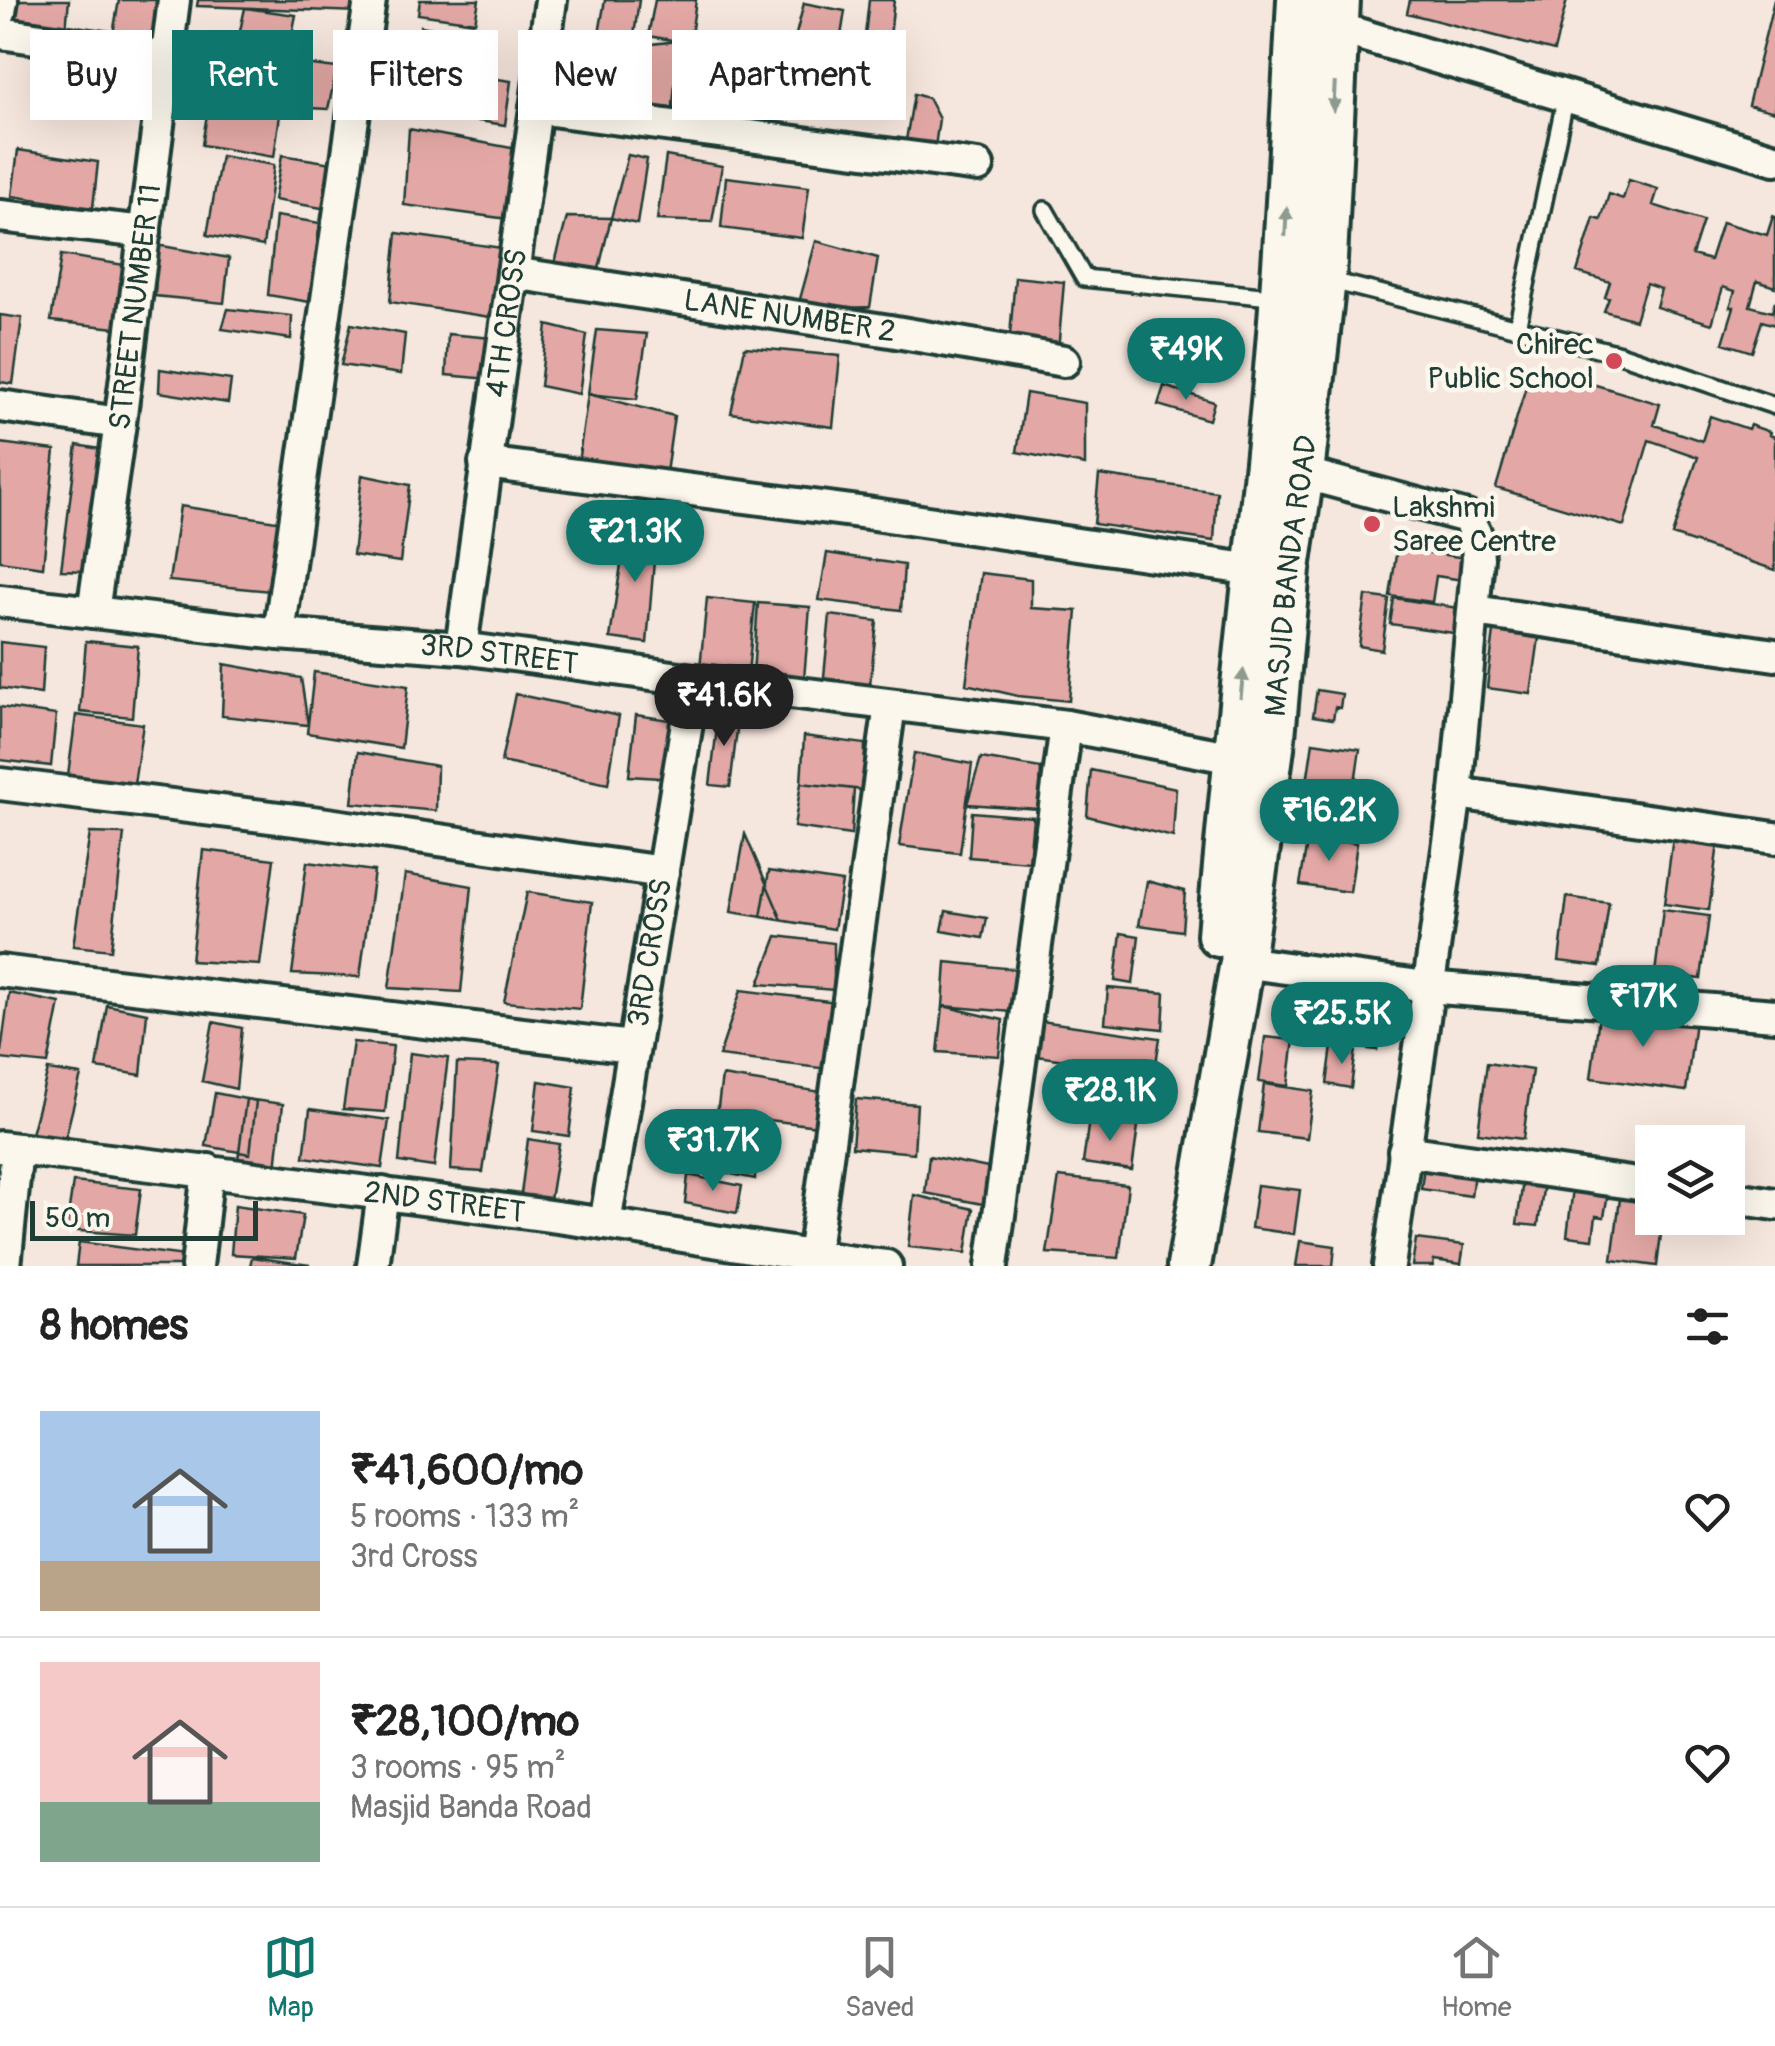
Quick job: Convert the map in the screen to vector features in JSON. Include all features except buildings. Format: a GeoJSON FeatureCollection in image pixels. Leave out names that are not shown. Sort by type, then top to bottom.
{"type":"FeatureCollection","features":[{"type":"Feature","properties":{"kind":"main road","name":"MASJID BANDA ROAD"},"geometry":{"type":"LineString","coordinates":[[1162,1266],[1218,942],[1268,451],[1299,0]]}},
{"type":"Feature","properties":{"kind":"main road","name":"MASJID BANDA ROAD"},"geometry":{"type":"LineString","coordinates":[[1189,1266],[1242,962],[1272,748],[1288,569],[1324,279],[1338,14]]}},
{"type":"Feature","properties":{"kind":"street"},"geometry":{"type":"LineString","coordinates":[[0,12],[2,0]]}},
{"type":"Feature","properties":{"kind":"street","name":"STREET NUMBER 11"},"geometry":{"type":"LineString","coordinates":[[93,612],[174,0]]}},
{"type":"Feature","properties":{"kind":"street"},"geometry":{"type":"LineString","coordinates":[[279,634],[370,0]]}},
{"type":"Feature","properties":{"kind":"street","name":"4TH CROSS"},"geometry":{"type":"LineString","coordinates":[[546,30],[550,0]]}},
{"type":"Feature","properties":{"kind":"street"},"geometry":{"type":"LineString","coordinates":[[1338,14],[1566,96],[1775,158]]}},
{"type":"Feature","properties":{"kind":"street"},"geometry":{"type":"LineString","coordinates":[[0,33],[166,58]]}},
{"type":"Feature","properties":{"kind":"street","name":"4TH CROSS"},"geometry":{"type":"LineString","coordinates":[[461,648],[534,120]]}},
{"type":"Feature","properties":{"kind":"street"},"geometry":{"type":"LineString","coordinates":[[627,120],[978,166]]}},
{"type":"Feature","properties":{"kind":"street"},"geometry":{"type":"LineString","coordinates":[[0,216],[144,232]]}},
{"type":"Feature","properties":{"kind":"street","name":"LANE NUMBER 2"},"geometry":{"type":"LineString","coordinates":[[513,273],[1064,361]]}},
{"type":"Feature","properties":{"kind":"street"},"geometry":{"type":"LineString","coordinates":[[0,406],[120,423]]}},
{"type":"Feature","properties":{"kind":"street"},"geometry":{"type":"LineString","coordinates":[[485,463],[867,513],[1254,570]]}},
{"type":"Feature","properties":{"kind":"street"},"geometry":{"type":"LineString","coordinates":[[1302,473],[1467,517],[1476,535],[1474,611],[1456,793],[1389,1266]]}},
{"type":"Feature","properties":{"kind":"street","name":"3RD STREET"},"geometry":{"type":"LineString","coordinates":[[0,600],[279,634],[461,648],[1066,726],[1234,758]]}},
{"type":"Feature","properties":{"kind":"street"},"geometry":{"type":"LineString","coordinates":[[1474,611],[1775,655]]}},
{"type":"Feature","properties":{"kind":"street","name":"3RD CROSS"},"geometry":{"type":"LineString","coordinates":[[604,1224],[694,680]]}},
{"type":"Feature","properties":{"kind":"street"},"geometry":{"type":"LineString","coordinates":[[813,1257],[890,705]]}},
{"type":"Feature","properties":{"kind":"street"},"geometry":{"type":"LineString","coordinates":[[992,1266],[1066,726]]}},
{"type":"Feature","properties":{"kind":"street"},"geometry":{"type":"LineString","coordinates":[[0,784],[320,823],[664,872]]}},
{"type":"Feature","properties":{"kind":"street"},"geometry":{"type":"LineString","coordinates":[[1456,793],[1775,838]]}},
{"type":"Feature","properties":{"kind":"street"},"geometry":{"type":"LineString","coordinates":[[1242,962],[1427,987],[1775,1016]]}},
{"type":"Feature","properties":{"kind":"street"},"geometry":{"type":"LineString","coordinates":[[0,971],[632,1048]]}},
{"type":"Feature","properties":{"kind":"street"},"geometry":{"type":"LineString","coordinates":[[5,1266],[9,1148]]}},
{"type":"Feature","properties":{"kind":"street","name":"2ND STREET"},"geometry":{"type":"LineString","coordinates":[[9,1148],[383,1192],[886,1266]]}},
{"type":"Feature","properties":{"kind":"street"},"geometry":{"type":"LineString","coordinates":[[1404,1151],[1635,1184]]}},
{"type":"Feature","properties":{"kind":"street"},"geometry":{"type":"LineString","coordinates":[[198,1266],[208,1170]]}},
{"type":"Feature","properties":{"kind":"street"},"geometry":{"type":"LineString","coordinates":[[374,1266],[383,1192]]}},
{"type":"Feature","properties":{"kind":"street"},"geometry":{"type":"LineString","coordinates":[[1745,1200],[1775,1204]]}},
{"type":"Feature","properties":{"kind":"lane"},"geometry":{"type":"LineString","coordinates":[[1516,328],[1566,96]]}},
{"type":"Feature","properties":{"kind":"lane"},"geometry":{"type":"LineString","coordinates":[[1045,210],[1084,278],[1281,298]]}},
{"type":"Feature","properties":{"kind":"lane"},"geometry":{"type":"LineString","coordinates":[[1324,279],[1620,354],[1775,406]]}},
{"type":"Feature","properties":{"kind":"place","name":"Chirec Public School"},"geometry":{"type":"Point","coordinates":[1614,361]}},
{"type":"Feature","properties":{"kind":"place","name":"Lakshmi Saree Centre"},"geometry":{"type":"Point","coordinates":[1372,524]}}]}
